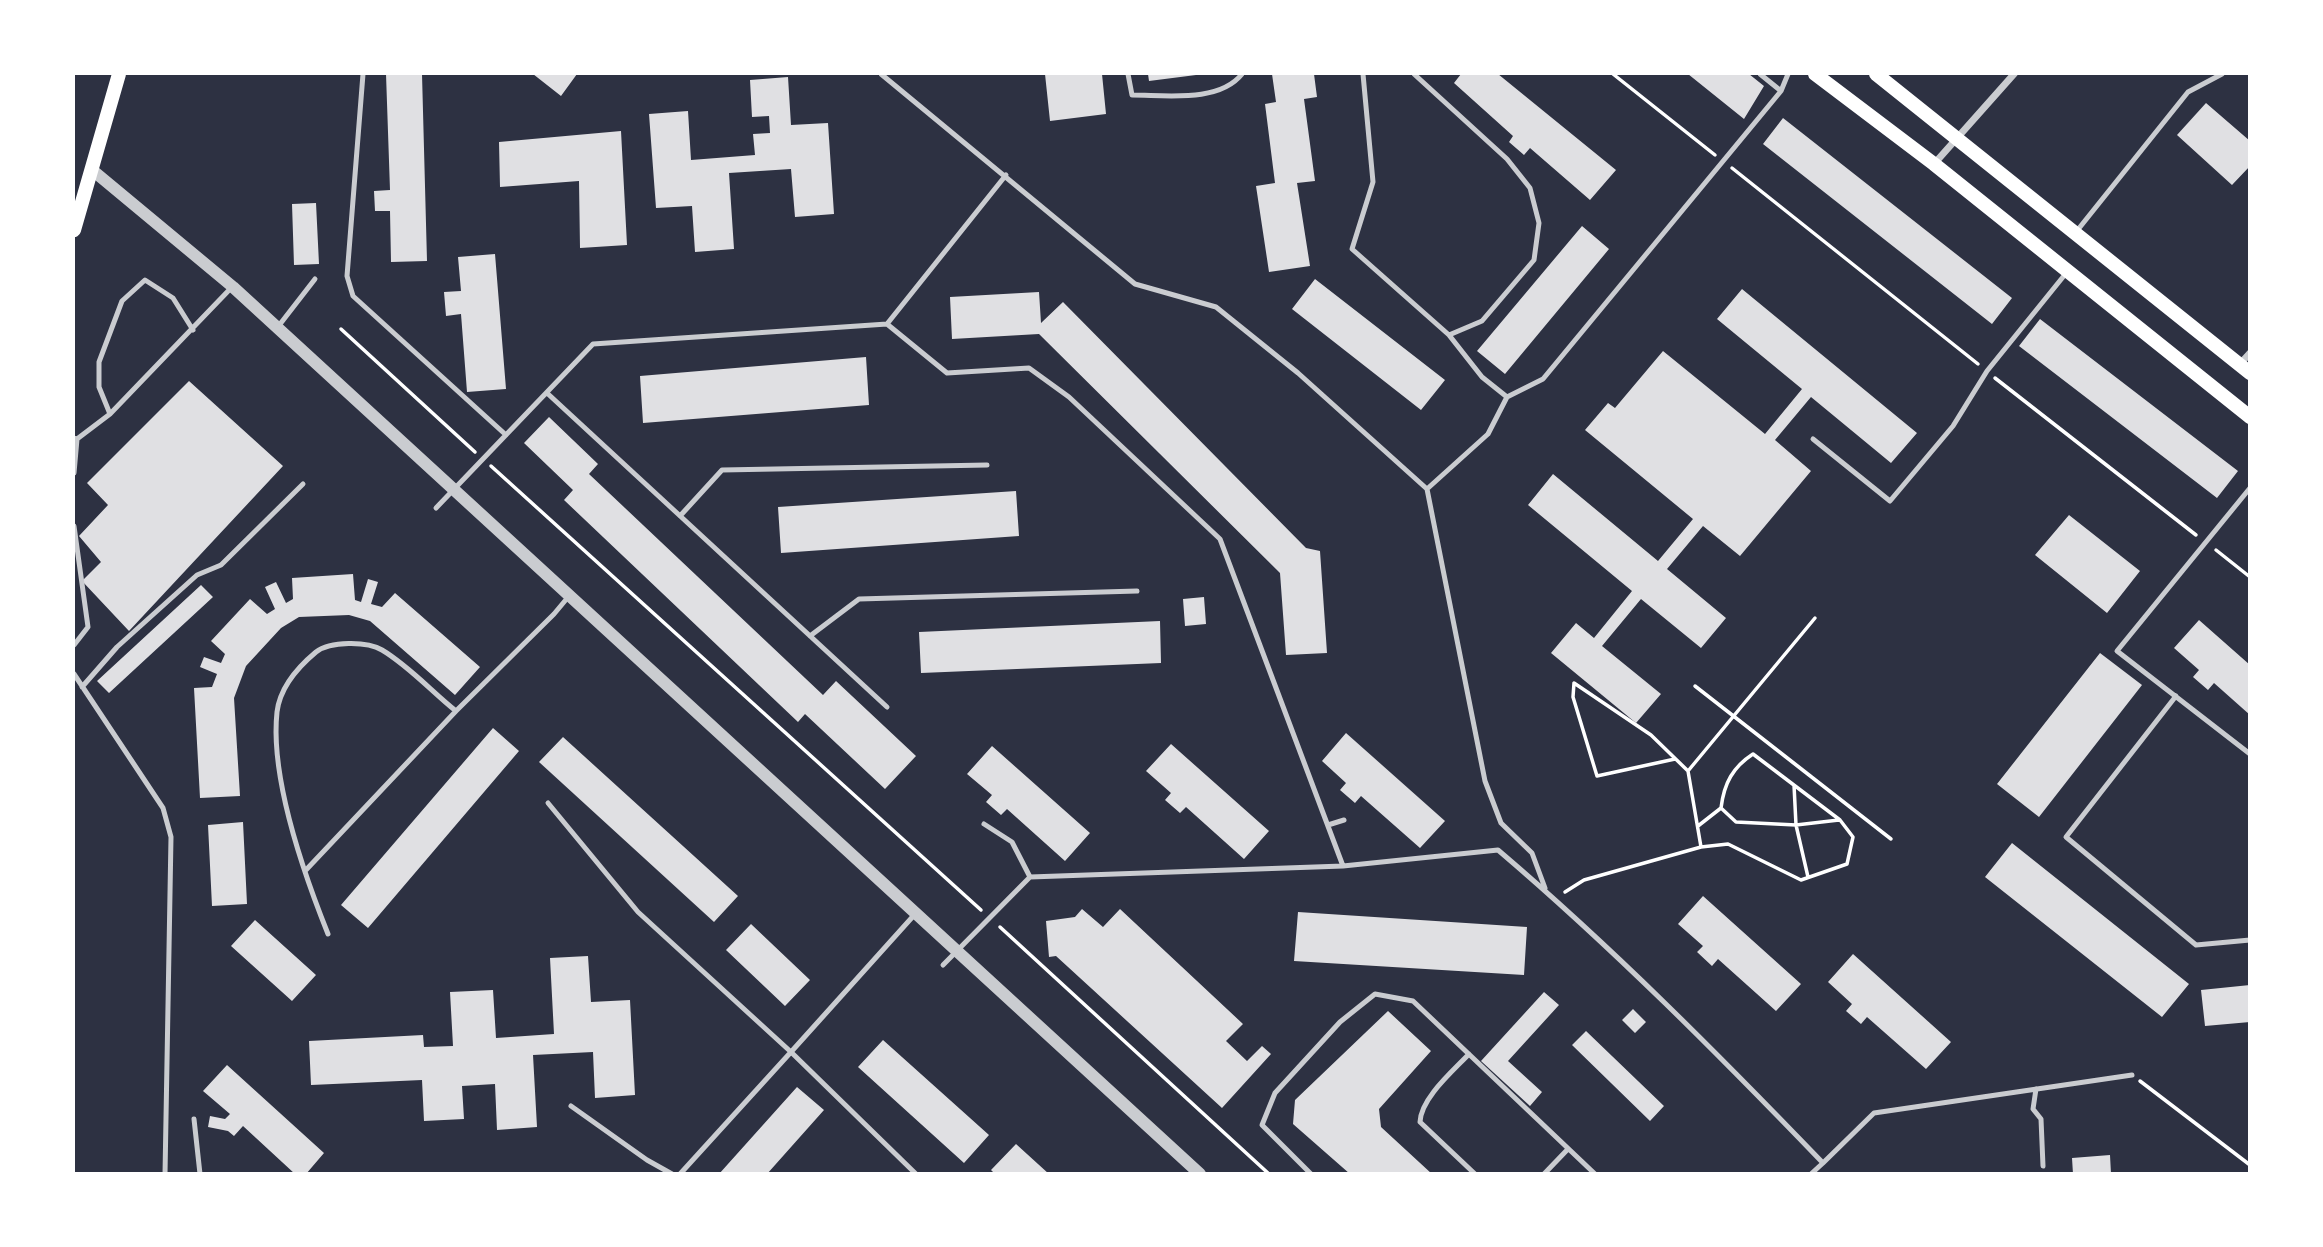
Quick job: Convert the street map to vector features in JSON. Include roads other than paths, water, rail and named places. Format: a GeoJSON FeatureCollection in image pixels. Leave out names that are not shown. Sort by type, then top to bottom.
{"type":"FeatureCollection","features":[{"type":"Feature","properties":{"kind":"main road"},"geometry":{"type":"LineString","coordinates":[[74,230],[119,74]]}},
{"type":"Feature","properties":{"kind":"main road"},"geometry":{"type":"LineString","coordinates":[[1815,74],[1934,164],[2249,417]]}},
{"type":"Feature","properties":{"kind":"main road"},"geometry":{"type":"LineString","coordinates":[[1876,74],[2244,369]]}},
{"type":"Feature","properties":{"kind":"street"},"geometry":{"type":"LineString","coordinates":[[1934,164],[2014,74]]}},
{"type":"Feature","properties":{"kind":"street"},"geometry":{"type":"LineString","coordinates":[[91,169],[233,287],[1200,1174]]}},
{"type":"Feature","properties":{"kind":"street"},"geometry":{"type":"LineString","coordinates":[[2244,369],[2249,353]]}},
{"type":"Feature","properties":{"kind":"lane"},"geometry":{"type":"LineString","coordinates":[[363,74],[347,276],[353,296],[506,435]]}},
{"type":"Feature","properties":{"kind":"lane"},"geometry":{"type":"LineString","coordinates":[[881,74],[1135,284],[1216,307],[1298,373],[1427,489],[1485,781],[1501,823],[1532,853],[1546,891]]}},
{"type":"Feature","properties":{"kind":"lane"},"geometry":{"type":"LineString","coordinates":[[1128,74],[1132,95],[1194,95],[1227,87],[1242,74]]}},
{"type":"Feature","properties":{"kind":"lane"},"geometry":{"type":"LineString","coordinates":[[1363,74],[1373,182],[1352,249],[1449,335],[1482,377],[1507,397]]}},
{"type":"Feature","properties":{"kind":"lane"},"geometry":{"type":"LineString","coordinates":[[1414,74],[1507,159],[1530,188],[1539,223],[1534,260],[1482,321],[1449,335]]}},
{"type":"Feature","properties":{"kind":"lane"},"geometry":{"type":"LineString","coordinates":[[1760,74],[1781,91]]}},
{"type":"Feature","properties":{"kind":"lane"},"geometry":{"type":"LineString","coordinates":[[1427,489],[1488,434],[1507,397],[1543,379],[1781,91],[1788,74]]}},
{"type":"Feature","properties":{"kind":"lane"},"geometry":{"type":"LineString","coordinates":[[2076,232],[2188,92],[2222,74]]}},
{"type":"Feature","properties":{"kind":"lane"},"geometry":{"type":"LineString","coordinates":[[887,324],[1006,175]]}},
{"type":"Feature","properties":{"kind":"lane"},"geometry":{"type":"LineString","coordinates":[[1813,439],[1890,501],[1953,426],[1987,371],[2067,272]]}},
{"type":"Feature","properties":{"kind":"lane"},"geometry":{"type":"LineString","coordinates":[[277,328],[315,279]]}},
{"type":"Feature","properties":{"kind":"lane"},"geometry":{"type":"LineString","coordinates":[[110,414],[99,387],[99,362],[122,302],[145,280],[173,298],[193,330]]}},
{"type":"Feature","properties":{"kind":"lane"},"geometry":{"type":"LineString","coordinates":[[74,474],[76,438],[110,414],[233,287]]}},
{"type":"Feature","properties":{"kind":"lane"},"geometry":{"type":"LineString","coordinates":[[436,508],[593,344],[887,324],[947,373],[1029,368],[1069,397],[1220,539],[1343,866]]}},
{"type":"Feature","properties":{"kind":"lane"},"geometry":{"type":"LineString","coordinates":[[547,393],[887,707]]}},
{"type":"Feature","properties":{"kind":"lane"},"geometry":{"type":"LineString","coordinates":[[680,516],[722,470],[987,465]]}},
{"type":"Feature","properties":{"kind":"lane"},"geometry":{"type":"LineString","coordinates":[[82,687],[126,639],[197,575],[221,565],[303,484]]}},
{"type":"Feature","properties":{"kind":"lane"},"geometry":{"type":"LineString","coordinates":[[2249,488],[2118,651],[2249,754]]}},
{"type":"Feature","properties":{"kind":"lane"},"geometry":{"type":"LineString","coordinates":[[74,526],[88,627],[74,645]]}},
{"type":"Feature","properties":{"kind":"lane"},"geometry":{"type":"LineString","coordinates":[[810,636],[859,599],[1137,591]]}},
{"type":"Feature","properties":{"kind":"lane"},"geometry":{"type":"LineString","coordinates":[[305,871],[569,596]]}},
{"type":"Feature","properties":{"kind":"lane"},"geometry":{"type":"LineString","coordinates":[[328,934],[290,824],[280,768],[277,711],[292,674],[320,649],[362,642],[382,650],[456,711]]}},
{"type":"Feature","properties":{"kind":"lane"},"geometry":{"type":"LineString","coordinates":[[74,674],[163,808],[171,837],[165,1174]]}},
{"type":"Feature","properties":{"kind":"lane"},"geometry":{"type":"LineString","coordinates":[[2175,696],[2066,837],[2196,945],[2249,940]]}},
{"type":"Feature","properties":{"kind":"lane"},"geometry":{"type":"LineString","coordinates":[[548,803],[638,912],[791,1052],[916,1174]]}},
{"type":"Feature","properties":{"kind":"lane"},"geometry":{"type":"LineString","coordinates":[[1328,825],[1344,820]]}},
{"type":"Feature","properties":{"kind":"lane"},"geometry":{"type":"LineString","coordinates":[[984,824],[1012,842],[1030,877]]}},
{"type":"Feature","properties":{"kind":"lane"},"geometry":{"type":"LineString","coordinates":[[943,965],[1030,877],[1343,866],[1498,850],[1555,899],[1719,1055],[1823,1163]]}},
{"type":"Feature","properties":{"kind":"lane"},"geometry":{"type":"LineString","coordinates":[[680,1174],[916,913]]}},
{"type":"Feature","properties":{"kind":"lane"},"geometry":{"type":"LineString","coordinates":[[1311,1174],[1262,1125],[1275,1093],[1339,1022],[1375,994],[1413,1001],[1595,1174]]}},
{"type":"Feature","properties":{"kind":"lane"},"geometry":{"type":"LineString","coordinates":[[1469,1054],[1438,1088],[1420,1114],[1420,1122],[1475,1174]]}},
{"type":"Feature","properties":{"kind":"lane"},"geometry":{"type":"LineString","coordinates":[[1811,1174],[1874,1114],[2132,1075]]}},
{"type":"Feature","properties":{"kind":"lane"},"geometry":{"type":"LineString","coordinates":[[2036,1089],[2033,1109],[2041,1119],[2043,1166]]}},
{"type":"Feature","properties":{"kind":"lane"},"geometry":{"type":"LineString","coordinates":[[571,1106],[647,1160],[672,1174]]}},
{"type":"Feature","properties":{"kind":"lane"},"geometry":{"type":"LineString","coordinates":[[194,1119],[200,1174]]}},
{"type":"Feature","properties":{"kind":"lane"},"geometry":{"type":"LineString","coordinates":[[1544,1174],[1568,1149]]}}]}
